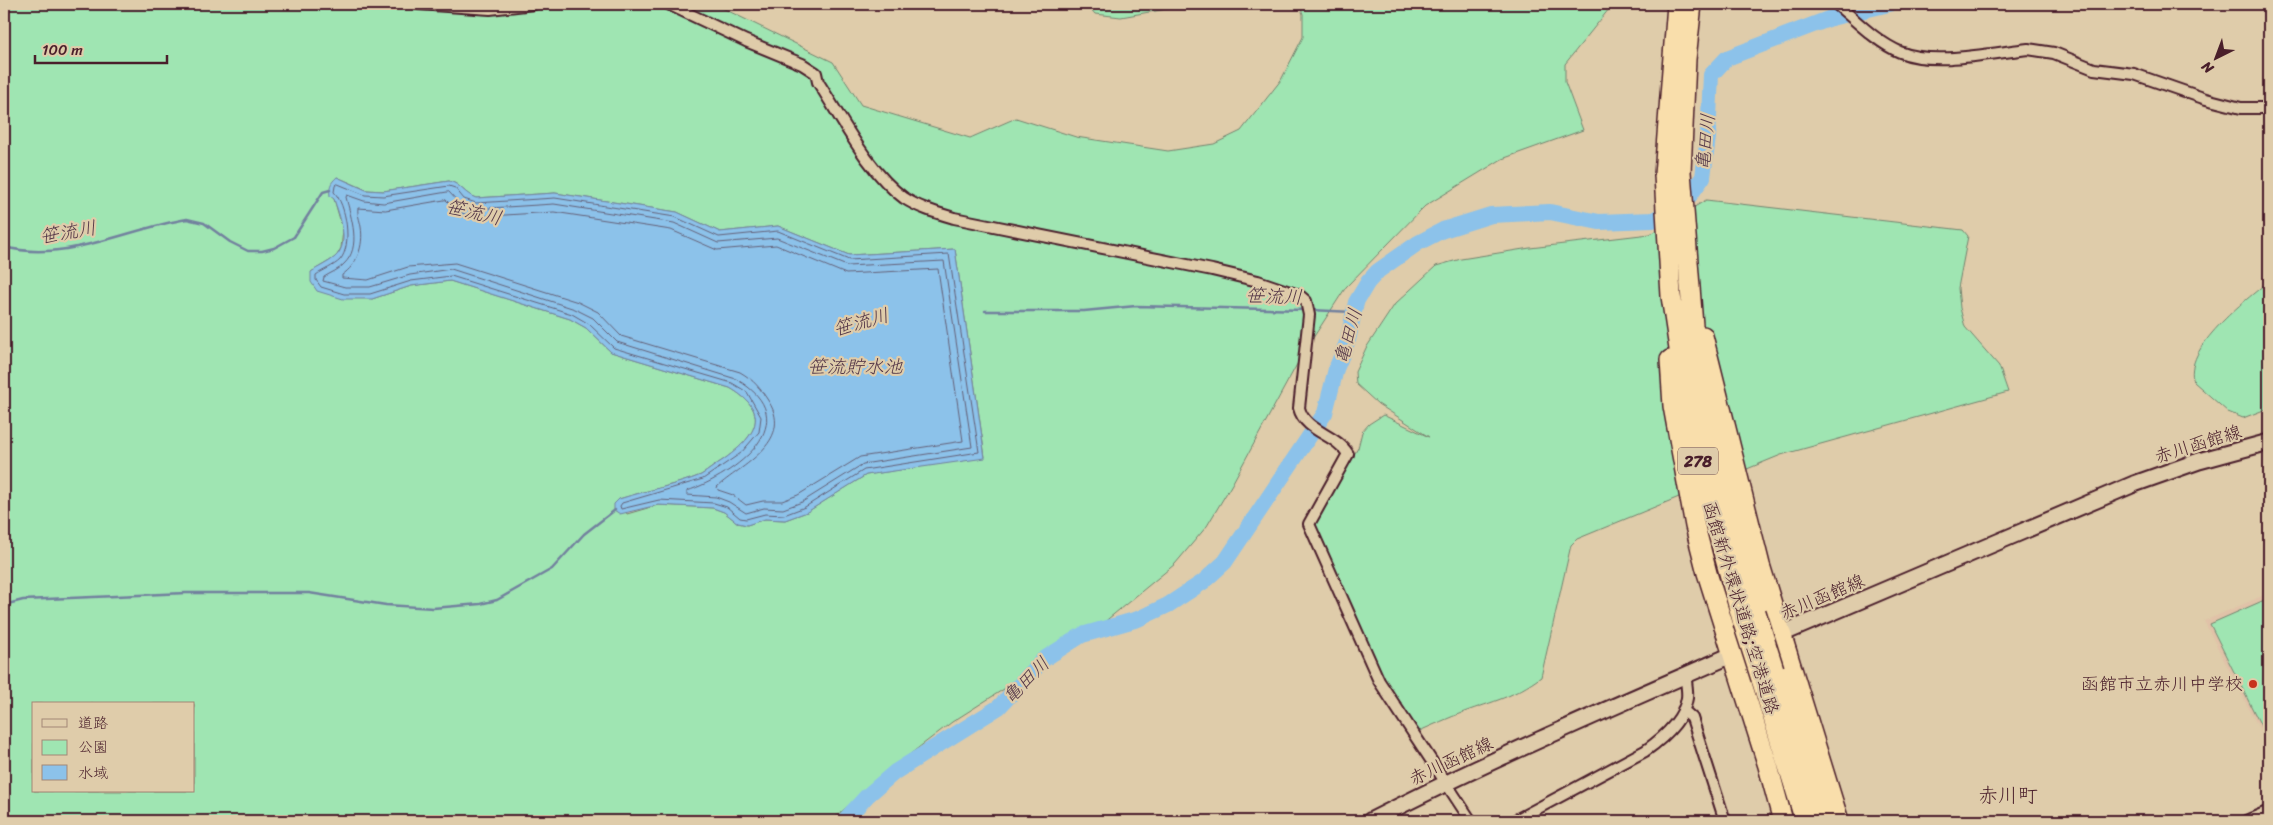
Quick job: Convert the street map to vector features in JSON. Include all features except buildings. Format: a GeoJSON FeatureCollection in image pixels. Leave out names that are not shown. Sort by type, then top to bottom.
{"type":"FeatureCollection","features":[{"type":"Feature","properties":{"kind":"highway","name":"函館新外環状道路;空港道路"},"geometry":{"type":"LineString","coordinates":[[1677,4],[1671,296],[1689,415],[1699,466],[1767,674],[1819,821]]}},
{"type":"Feature","properties":{"kind":"highway","name":"函館新外環状道路;空港道路"},"geometry":{"type":"LineString","coordinates":[[1692,4],[1673,174],[1690,294],[1700,399],[1750,618]]}},
{"type":"Feature","properties":{"kind":"highway"},"geometry":{"type":"LineString","coordinates":[[1690,294],[1706,349],[1760,565],[1839,821]]}},
{"type":"Feature","properties":{"kind":"highway"},"geometry":{"type":"LineString","coordinates":[[1671,296],[1670,363],[1673,406],[1695,526],[1707,573],[1768,766],[1783,821]]}},
{"type":"Feature","properties":{"kind":"highway","name":"函館新外環状道路;空港道路"},"geometry":{"type":"LineString","coordinates":[[1767,674],[1804,821]]}},
{"type":"Feature","properties":{"kind":"main road","name":"赤川函館線"},"geometry":{"type":"LineString","coordinates":[[1370,821],[1446,783],[1685,674],[2126,487],[2199,462],[2269,442]]}},
{"type":"Feature","properties":{"kind":"street"},"geometry":{"type":"LineString","coordinates":[[418,4],[490,9],[534,4]]}},
{"type":"Feature","properties":{"kind":"street"},"geometry":{"type":"LineString","coordinates":[[668,4],[746,41],[802,64],[816,73],[818,82],[865,156],[882,178],[904,198],[918,206],[954,218],[1050,239],[1212,270],[1258,281],[1299,295],[1308,310],[1300,414],[1308,425],[1328,435],[1343,446],[1348,454],[1309,524],[1379,681],[1470,821]]}},
{"type":"Feature","properties":{"kind":"street"},"geometry":{"type":"LineString","coordinates":[[1836,4],[1884,43],[1901,52],[1934,59],[2028,49],[2042,50],[2094,68],[2159,81],[2206,99],[2242,108],[2269,108]]}},
{"type":"Feature","properties":{"kind":"street"},"geometry":{"type":"LineString","coordinates":[[1514,821],[1645,751],[1668,732],[1683,710],[1687,700],[1685,674]]}},
{"type":"Feature","properties":{"kind":"street"},"geometry":{"type":"LineString","coordinates":[[1683,710],[1692,718],[1725,821]]}},
{"type":"Feature","properties":{"kind":"street"},"geometry":{"type":"LineString","coordinates":[[2246,821],[2269,811]]}},
{"type":"Feature","properties":{"kind":"shaded area","name":"函館市立赤川中学校"},"geometry":{"type":"Polygon","coordinates":[[[2269,593],[2269,748],[2204,621],[2269,593]]]}},
{"type":"Feature","properties":{"kind":"green space"},"geometry":{"type":"Polygon","coordinates":[[[4,4],[714,4],[833,62],[861,105],[970,138],[1016,118],[1076,137],[1168,151],[1214,144],[1241,131],[1281,80],[1303,37],[1303,14],[1299,4],[1613,4],[1565,64],[1565,82],[1583,130],[1502,159],[1425,206],[1346,287],[1302,355],[1207,526],[1175,564],[1086,637],[952,722],[884,774],[831,821],[4,821],[4,4]],[[337,177],[334,199],[343,230],[341,248],[336,257],[311,272],[372,299],[411,286],[450,281],[570,319],[586,328],[611,352],[730,388],[743,397],[752,407],[755,425],[744,443],[701,475],[619,499],[627,514],[658,505],[713,508],[724,512],[738,523],[747,525],[765,519],[785,520],[807,512],[866,475],[985,457],[955,249],[849,255],[778,226],[720,232],[677,212],[555,193],[476,198],[468,194],[457,184],[449,181],[383,191],[367,190],[337,177]]]}},
{"type":"Feature","properties":{"kind":"green space"},"geometry":{"type":"Polygon","coordinates":[[[1090,4],[1195,4],[1121,17],[1095,14],[1089,7],[1090,4]]]}},
{"type":"Feature","properties":{"kind":"green space"},"geometry":{"type":"Polygon","coordinates":[[[1706,200],[1963,230],[1968,236],[1958,288],[1960,308],[1965,327],[1999,366],[2008,392],[1781,455],[1577,539],[1571,545],[1541,677],[1513,694],[1458,714],[1417,732],[1384,680],[1313,524],[1358,448],[1362,432],[1369,424],[1383,415],[1429,437],[1378,404],[1356,384],[1355,372],[1366,348],[1395,304],[1436,266],[1461,259],[1530,248],[1650,234],[1706,200]]]}},
{"type":"Feature","properties":{"kind":"green space"},"geometry":{"type":"Polygon","coordinates":[[[2269,281],[2269,408],[2243,418],[2228,412],[2194,382],[2193,369],[2197,355],[2206,340],[2218,326],[2269,281]]]}},
{"type":"Feature","properties":{"kind":"green space","name":"函館市立赤川中学校"},"geometry":{"type":"Polygon","coordinates":[[[2269,598],[2269,742],[2210,624],[2269,598]]]}},
{"type":"Feature","properties":{"kind":"water","name":"笹流貯水池"},"geometry":{"type":"Polygon","coordinates":[[[337,177],[366,190],[383,191],[449,181],[457,184],[468,194],[476,198],[555,193],[677,212],[720,232],[778,226],[849,255],[955,249],[985,458],[866,475],[807,512],[785,520],[765,519],[747,525],[738,523],[724,512],[713,508],[658,505],[620,514],[614,510],[614,504],[619,499],[701,475],[744,443],[755,425],[752,407],[743,397],[730,388],[611,352],[586,328],[570,319],[450,281],[411,286],[372,299],[343,299],[317,291],[311,282],[311,272],[335,257],[340,251],[342,244],[341,221],[334,199],[330,196],[331,183],[337,177]]]}},
{"type":"Feature","properties":{"kind":"waterway","name":"亀田川"},"geometry":{"type":"LineString","coordinates":[[844,821],[867,796],[895,772],[999,707],[1044,659],[1082,635],[1138,619],[1168,605],[1203,582],[1225,562],[1325,413],[1336,369],[1348,340],[1356,302],[1368,282],[1378,271],[1418,243],[1443,230],[1491,215],[1550,212],[1599,222],[1653,220],[1671,211],[1688,198],[1703,177],[1708,137],[1711,75],[1727,58],[1831,18],[1889,4]]}},
{"type":"Feature","properties":{"kind":"waterway","name":"笹流川"},"geometry":{"type":"LineString","coordinates":[[4,247],[27,251],[73,248],[187,219],[204,223],[230,242],[248,251],[262,251],[274,248],[294,237],[323,192],[330,190]]}},
{"type":"Feature","properties":{"kind":"waterway","name":"笹流川"},"geometry":{"type":"LineString","coordinates":[[985,311],[1084,311],[1136,306],[1305,310]]}},
{"type":"Feature","properties":{"kind":"waterway","name":"笹流川"},"geometry":{"type":"LineString","coordinates":[[1311,310],[1353,312]]}},
{"type":"Feature","properties":{"kind":"waterway"},"geometry":{"type":"LineString","coordinates":[[4,605],[23,600],[186,593],[309,593],[386,605],[433,608],[480,604],[497,600],[552,569],[584,534],[615,510]]}},
{"type":"Feature","properties":{"kind":"place","name":"函館市立赤川中学校"},"geometry":{"type":"Point","coordinates":[2253,684]}},
{"type":"Feature","properties":{"kind":"district","name":"赤川町"},"geometry":{"type":"Point","coordinates":[2008,795]}}]}
